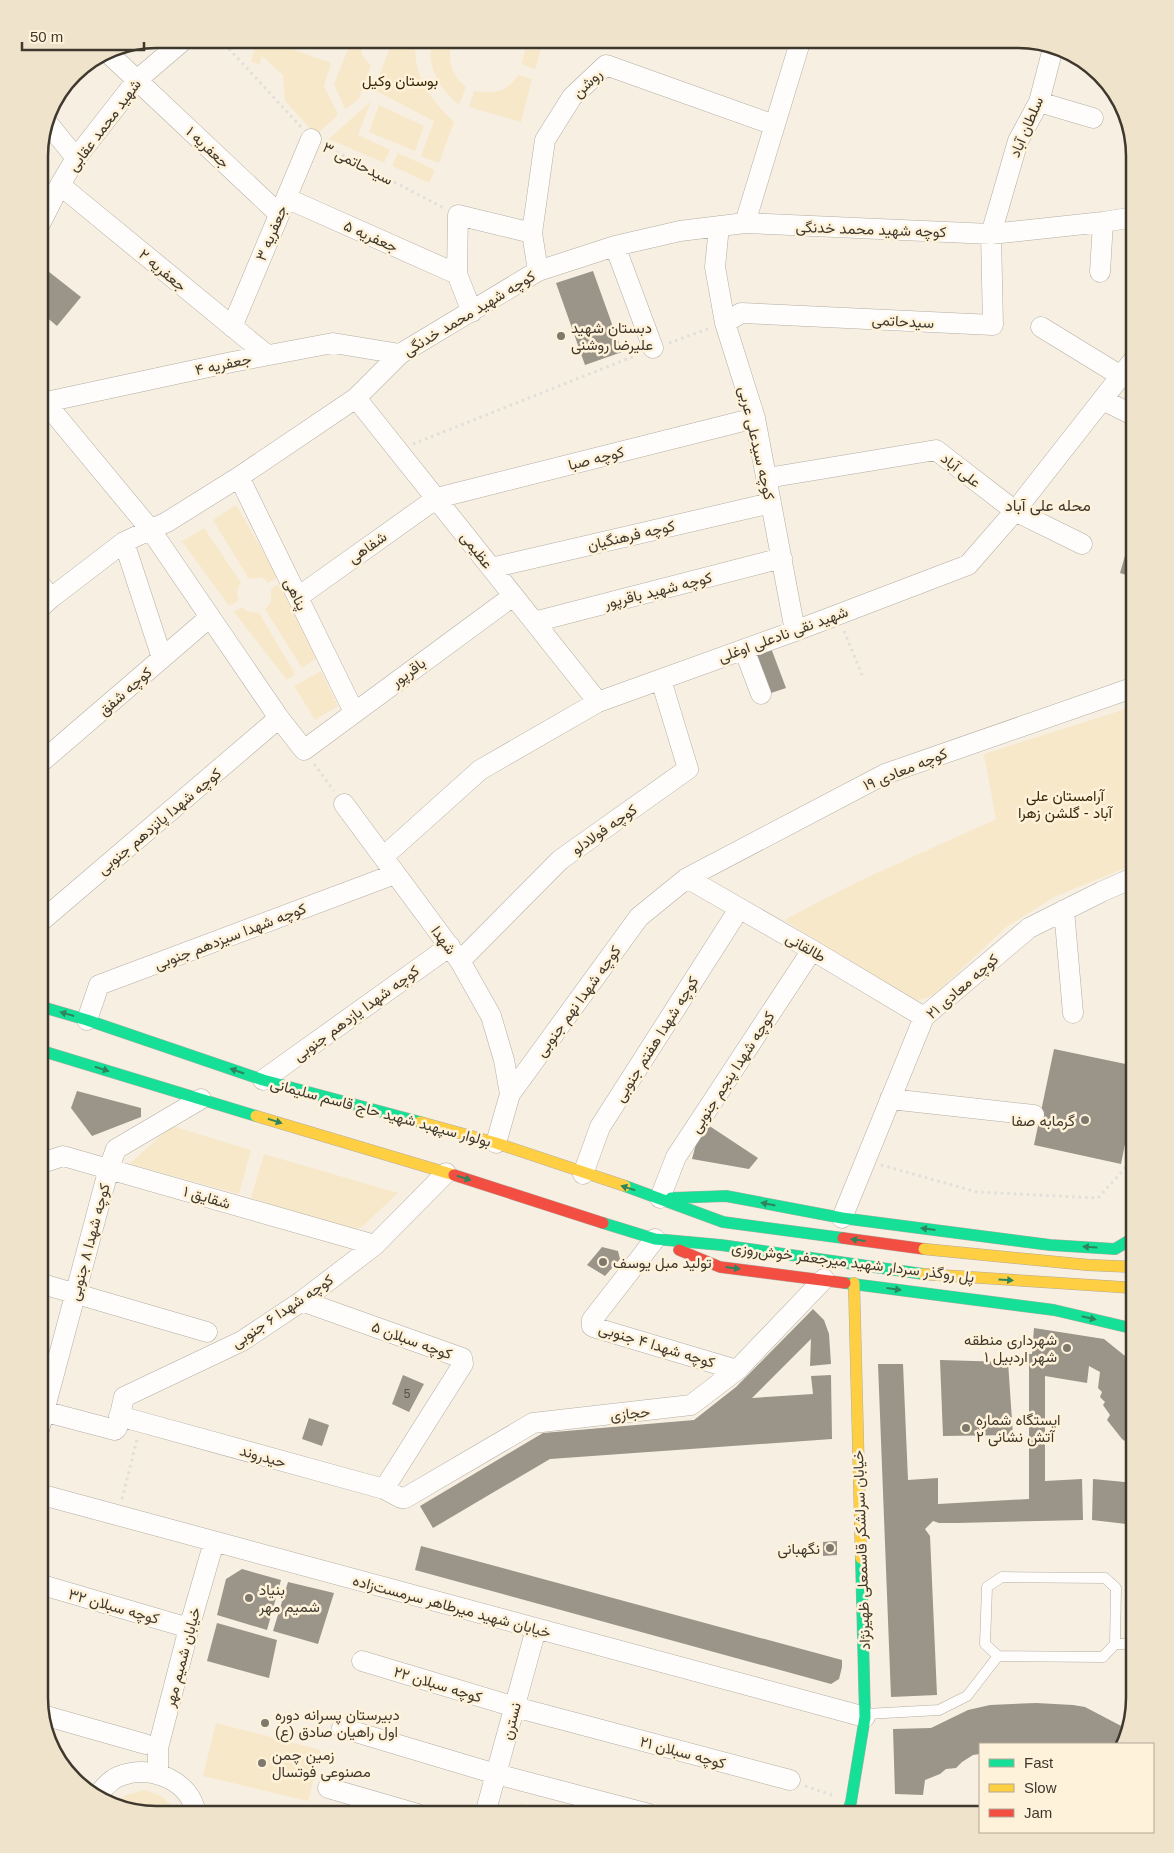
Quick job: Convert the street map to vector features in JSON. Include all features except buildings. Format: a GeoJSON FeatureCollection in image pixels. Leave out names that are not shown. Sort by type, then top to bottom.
{"type":"FeatureCollection","features":[{"type":"Feature","properties":{"kind":"main road","name":"بولوار سپهبد شهید حاج قاسم سلیمانی"},"geometry":{"type":"LineString","coordinates":[[48,1009],[263,1080],[496,1143],[583,1174],[660,1198],[723,1222]]}},
{"type":"Feature","properties":{"kind":"main road"},"geometry":{"type":"LineString","coordinates":[[48,1053],[446,1173],[655,1240],[720,1267],[1054,1310],[1126,1327]]}},
{"type":"Feature","properties":{"kind":"main road"},"geometry":{"type":"LineString","coordinates":[[660,1198],[726,1196],[842,1218],[1050,1245],[1115,1249],[1126,1242]]}},
{"type":"Feature","properties":{"kind":"main road","name":"پل روگذر سردار شهید میرجعفر خوش‌روزی"},"geometry":{"type":"LineString","coordinates":[[723,1222],[924,1248],[1088,1265],[1126,1267]]}},
{"type":"Feature","properties":{"kind":"main road","name":"پل روگذر سردار شهید میرجعفر خوش‌روزی"},"geometry":{"type":"LineString","coordinates":[[655,1240],[721,1245],[923,1274],[1126,1287]]}},
{"type":"Feature","properties":{"kind":"main road"},"geometry":{"type":"LineString","coordinates":[[1050,1245],[1066,1258],[1070,1274],[1066,1297],[1054,1310]]}},
{"type":"Feature","properties":{"kind":"main road","name":"خیابان سرلشکر قاسمعلی ظهیرنژاد"},"geometry":{"type":"LineString","coordinates":[[850,1806],[865,1716],[854,1283]]}},
{"type":"Feature","properties":{"kind":"street","name":"شهید محمد عقابی"},"geometry":{"type":"LineString","coordinates":[[48,208],[76,158],[137,80],[175,48]]}},
{"type":"Feature","properties":{"kind":"street"},"geometry":{"type":"LineString","coordinates":[[745,223],[798,48]]}},
{"type":"Feature","properties":{"kind":"street","name":"سلطان آباد"},"geometry":{"type":"LineString","coordinates":[[991,234],[1018,141],[1039,102],[1052,53]]}},
{"type":"Feature","properties":{"kind":"street","name":"جعفریه ۱"},"geometry":{"type":"LineString","coordinates":[[112,57],[283,206]]}},
{"type":"Feature","properties":{"kind":"street","name":"روشن"},"geometry":{"type":"LineString","coordinates":[[538,271],[532,233],[545,140],[572,97],[606,65],[774,125]]}},
{"type":"Feature","properties":{"kind":"street"},"geometry":{"type":"LineString","coordinates":[[1039,102],[1093,118]]}},
{"type":"Feature","properties":{"kind":"street"},"geometry":{"type":"LineString","coordinates":[[51,127],[76,158]]}},
{"type":"Feature","properties":{"kind":"street","name":"جعفریه ۳"},"geometry":{"type":"LineString","coordinates":[[232,327],[311,139]]}},
{"type":"Feature","properties":{"kind":"street","name":"جعفریه ۲"},"geometry":{"type":"LineString","coordinates":[[60,185],[266,355]]}},
{"type":"Feature","properties":{"kind":"street","name":"جعفریه ۵"},"geometry":{"type":"LineString","coordinates":[[283,206],[457,274]]}},
{"type":"Feature","properties":{"kind":"street"},"geometry":{"type":"LineString","coordinates":[[472,312],[457,274],[458,215],[532,233]]}},
{"type":"Feature","properties":{"kind":"street","name":"کوچه شهید محمد خدنگی"},"geometry":{"type":"LineString","coordinates":[[48,594],[124,542],[167,522],[239,477],[356,398],[400,354],[538,271],[615,246],[680,231],[745,223],[991,234],[1126,218]]}},
{"type":"Feature","properties":{"kind":"street"},"geometry":{"type":"LineString","coordinates":[[1100,272],[1103,222]]}},
{"type":"Feature","properties":{"kind":"street","name":"کوچه سیدعلی عربی"},"geometry":{"type":"LineString","coordinates":[[719,226],[715,267],[724,323],[755,418],[795,631]]}},
{"type":"Feature","properties":{"kind":"street","name":"سیدحاتمی"},"geometry":{"type":"LineString","coordinates":[[724,323],[740,313],[993,325],[991,234]]}},
{"type":"Feature","properties":{"kind":"street"},"geometry":{"type":"LineString","coordinates":[[615,246],[653,348]]}},
{"type":"Feature","properties":{"kind":"street"},"geometry":{"type":"LineString","coordinates":[[1041,328],[1121,376]]}},
{"type":"Feature","properties":{"kind":"street","name":"جعفریه ۴"},"geometry":{"type":"LineString","coordinates":[[48,397],[333,343],[400,354]]}},
{"type":"Feature","properties":{"kind":"street","name":"شهید نقی نادعلی اوغلی"},"geometry":{"type":"LineString","coordinates":[[383,857],[480,770],[598,702],[795,631],[968,564],[1015,511],[1126,370]]}},
{"type":"Feature","properties":{"kind":"street","name":"عظیمی"},"geometry":{"type":"LineString","coordinates":[[356,398],[598,702]]}},
{"type":"Feature","properties":{"kind":"street"},"geometry":{"type":"LineString","coordinates":[[1103,400],[1126,412]]}},
{"type":"Feature","properties":{"kind":"street"},"geometry":{"type":"LineString","coordinates":[[48,405],[150,529],[279,718],[304,750]]}},
{"type":"Feature","properties":{"kind":"street","name":"کوچه صبا"},"geometry":{"type":"LineString","coordinates":[[437,498],[755,418]]}},
{"type":"Feature","properties":{"kind":"street","name":"علی آباد"},"geometry":{"type":"LineString","coordinates":[[767,478],[936,450],[1015,511],[1082,544]]}},
{"type":"Feature","properties":{"kind":"street","name":"پناهی"},"geometry":{"type":"LineString","coordinates":[[239,477],[354,712]]}},
{"type":"Feature","properties":{"kind":"street","name":"شفاهی"},"geometry":{"type":"LineString","coordinates":[[298,596],[437,498]]}},
{"type":"Feature","properties":{"kind":"street","name":"کوچه فرهنگیان"},"geometry":{"type":"LineString","coordinates":[[491,568],[771,503]]}},
{"type":"Feature","properties":{"kind":"street"},"geometry":{"type":"LineString","coordinates":[[124,542],[162,658]]}},
{"type":"Feature","properties":{"kind":"street","name":"کوچه شهید باقرپور"},"geometry":{"type":"LineString","coordinates":[[534,622],[782,558]]}},
{"type":"Feature","properties":{"kind":"street","name":"باقرپور"},"geometry":{"type":"LineString","coordinates":[[304,750],[514,596]]}},
{"type":"Feature","properties":{"kind":"street","name":"کوچه شفق"},"geometry":{"type":"LineString","coordinates":[[48,756],[210,617]]}},
{"type":"Feature","properties":{"kind":"street"},"geometry":{"type":"LineString","coordinates":[[744,649],[761,694]]}},
{"type":"Feature","properties":{"kind":"street","name":"کوچه فولادلو"},"geometry":{"type":"LineString","coordinates":[[455,954],[560,860],[688,769],[661,680]]}},
{"type":"Feature","properties":{"kind":"street","name":"کوچه معادی ۱۹"},"geometry":{"type":"LineString","coordinates":[[687,878],[885,774],[1126,690]]}},
{"type":"Feature","properties":{"kind":"street","name":"کوچه شهدا پانزدهم جنوبی"},"geometry":{"type":"LineString","coordinates":[[48,915],[279,718]]}},
{"type":"Feature","properties":{"kind":"street","name":"شهدا"},"geometry":{"type":"LineString","coordinates":[[344,804],[455,954],[491,1016],[504,1060],[510,1094]]}},
{"type":"Feature","properties":{"kind":"street","name":"کوچه شهدا سیزدهم جنوبی"},"geometry":{"type":"LineString","coordinates":[[86,1020],[99,984],[395,874]]}},
{"type":"Feature","properties":{"kind":"street","name":"طالقانی"},"geometry":{"type":"LineString","coordinates":[[687,878],[924,1017]]}},
{"type":"Feature","properties":{"kind":"street","name":"کوچه شهدا نهم جنوبی"},"geometry":{"type":"LineString","coordinates":[[496,1143],[510,1094],[639,917],[687,878]]}},
{"type":"Feature","properties":{"kind":"street","name":"کوچه معادی ۲۱"},"geometry":{"type":"LineString","coordinates":[[842,1218],[924,1017],[1029,928],[1126,881]]}},
{"type":"Feature","properties":{"kind":"street","name":"کوچه شهدا هفتم جنوبی"},"geometry":{"type":"LineString","coordinates":[[583,1174],[600,1127],[739,909]]}},
{"type":"Feature","properties":{"kind":"street"},"geometry":{"type":"LineString","coordinates":[[1064,910],[1073,1013]]}},
{"type":"Feature","properties":{"kind":"street","name":"کوچه شهدا پنجم جنوبی"},"geometry":{"type":"LineString","coordinates":[[660,1198],[676,1157],[812,950]]}},
{"type":"Feature","properties":{"kind":"street","name":"کوچه شهدا یازدهم جنوبی"},"geometry":{"type":"LineString","coordinates":[[263,1080],[455,954]]}},
{"type":"Feature","properties":{"kind":"street","name":"کوچه شهدا ۸ جنوبی"},"geometry":{"type":"LineString","coordinates":[[48,1388],[109,1168],[116,1149],[201,1099]]}},
{"type":"Feature","properties":{"kind":"street"},"geometry":{"type":"LineString","coordinates":[[890,1099],[1034,1115]]}},
{"type":"Feature","properties":{"kind":"street","name":"شقایق ۱"},"geometry":{"type":"LineString","coordinates":[[48,1161],[63,1156],[376,1245]]}},
{"type":"Feature","properties":{"kind":"street","name":"کوچه شهدا ۶ جنوبی"},"geometry":{"type":"LineString","coordinates":[[117,1423],[122,1400],[128,1394],[242,1341],[302,1301],[376,1245],[446,1173]]}},
{"type":"Feature","properties":{"kind":"street","name":"کوچه شهدا ۴ جنوبی"},"geometry":{"type":"LineString","coordinates":[[655,1240],[592,1320],[592,1326],[737,1370]]}},
{"type":"Feature","properties":{"kind":"street","name":"حجازی"},"geometry":{"type":"LineString","coordinates":[[406,1498],[533,1423],[691,1405],[737,1370],[824,1279]]}},
{"type":"Feature","properties":{"kind":"street"},"geometry":{"type":"LineString","coordinates":[[48,1286],[207,1332]]}},
{"type":"Feature","properties":{"kind":"street","name":"کوچه سبلان ۵"},"geometry":{"type":"LineString","coordinates":[[302,1301],[462,1358],[463,1364],[384,1489]]}},
{"type":"Feature","properties":{"kind":"street","name":"حیدروند"},"geometry":{"type":"LineString","coordinates":[[48,1418],[117,1423],[142,1422],[384,1489],[406,1498]]}},
{"type":"Feature","properties":{"kind":"street","name":"خیابان شهید میرطاهر سرمست‌زاده"},"geometry":{"type":"LineString","coordinates":[[48,1497],[865,1716]]}},
{"type":"Feature","properties":{"kind":"street","name":"خیابان شمیم مهر"},"geometry":{"type":"LineString","coordinates":[[158,1774],[158,1748],[189,1628],[214,1542]]}},
{"type":"Feature","properties":{"kind":"street","name":"کوچه سبلان ۳۲"},"geometry":{"type":"LineString","coordinates":[[48,1590],[189,1628]]}},
{"type":"Feature","properties":{"kind":"street","name":"نسترن"},"geometry":{"type":"LineString","coordinates":[[487,1805],[536,1629]]}},
{"type":"Feature","properties":{"kind":"street","name":"کوچه سبلان ۲۲"},"geometry":{"type":"LineString","coordinates":[[362,1662],[515,1707]]}},
{"type":"Feature","properties":{"kind":"street","name":"کوچه سبلان ۲۱"},"geometry":{"type":"LineString","coordinates":[[515,1707],[790,1780]]}},
{"type":"Feature","properties":{"kind":"street"},"geometry":{"type":"LineString","coordinates":[[49,1717],[145,1744]]}},
{"type":"Feature","properties":{"kind":"street"},"geometry":{"type":"LineString","coordinates":[[342,1728],[496,1774],[617,1806]]}},
{"type":"Feature","properties":{"kind":"street"},"geometry":{"type":"LineString","coordinates":[[101,1790],[106,1784],[121,1775],[138,1771],[158,1774],[173,1780],[186,1793],[192,1805]]}},
{"type":"Feature","properties":{"kind":"street"},"geometry":{"type":"LineString","coordinates":[[328,1788],[388,1805]]}},
{"type":"Feature","properties":{"kind":"lane"},"geometry":{"type":"LineString","coordinates":[[1002,1577],[1105,1578],[1116,1588],[1115,1644],[1103,1657],[998,1656],[985,1644],[987,1587],[1002,1577]]}},
{"type":"Feature","properties":{"kind":"lane"},"geometry":{"type":"LineString","coordinates":[[1115,1644],[1126,1644]]}},
{"type":"Feature","properties":{"kind":"lane"},"geometry":{"type":"LineString","coordinates":[[865,1716],[939,1710],[967,1696],[998,1656]]}},
{"type":"Feature","properties":{"kind":"path","name":"سیدحاتمی ۳"},"geometry":{"type":"LineString","coordinates":[[228,48],[311,139],[458,215]]}},
{"type":"Feature","properties":{"kind":"path"},"geometry":{"type":"LineString","coordinates":[[398,450],[653,348],[724,323]]}},
{"type":"Feature","properties":{"kind":"path"},"geometry":{"type":"LineString","coordinates":[[838,614],[862,675]]}},
{"type":"Feature","properties":{"kind":"path"},"geometry":{"type":"LineString","coordinates":[[304,750],[344,804]]}},
{"type":"Feature","properties":{"kind":"path"},"geometry":{"type":"LineString","coordinates":[[865,1161],[977,1192],[1098,1198],[1126,1167]]}},
{"type":"Feature","properties":{"kind":"path"},"geometry":{"type":"LineString","coordinates":[[118,1516],[142,1422]]}},
{"type":"Feature","properties":{"kind":"path"},"geometry":{"type":"LineString","coordinates":[[790,1780],[851,1802]]}},
{"type":"Feature","properties":{"kind":"green space"},"geometry":{"type":"Polygon","coordinates":[[[255,48],[290,48],[331,63],[324,86],[338,115],[316,135],[285,101],[283,75],[262,56],[259,65],[251,61],[255,48]]]}},
{"type":"Feature","properties":{"kind":"green space"},"geometry":{"type":"Polygon","coordinates":[[[348,48],[362,48],[362,55],[371,66],[359,99],[345,109],[334,84],[348,48]]]}},
{"type":"Feature","properties":{"kind":"green space","name":"بوستان وکیل"},"geometry":{"type":"Polygon","coordinates":[[[390,48],[415,48],[416,64],[424,85],[437,104],[454,122],[439,163],[421,156],[434,121],[374,90],[390,48]]]}},
{"type":"Feature","properties":{"kind":"green space"},"geometry":{"type":"Polygon","coordinates":[[[431,48],[451,48],[451,66],[456,77],[466,87],[459,105],[440,84],[432,67],[431,48]]]}},
{"type":"Feature","properties":{"kind":"green space"},"geometry":{"type":"Polygon","coordinates":[[[524,48],[541,48],[535,70],[522,64],[524,48]]]}},
{"type":"Feature","properties":{"kind":"green space"},"geometry":{"type":"Polygon","coordinates":[[[518,75],[532,79],[521,122],[469,107],[474,91],[499,91],[509,86],[518,75]]]}},
{"type":"Feature","properties":{"kind":"green space"},"geometry":{"type":"Polygon","coordinates":[[[371,101],[358,135],[390,150],[384,163],[329,139],[371,101]]]}},
{"type":"Feature","properties":{"kind":"green space"},"geometry":{"type":"Polygon","coordinates":[[[379,105],[424,126],[415,151],[369,132],[379,105]]]}},
{"type":"Feature","properties":{"kind":"green space"},"geometry":{"type":"Polygon","coordinates":[[[398,153],[435,170],[429,183],[392,166],[398,153]]]}},
{"type":"Feature","properties":{"kind":"green space"},"geometry":{"type":"Polygon","coordinates":[[[236,505],[278,577],[268,583],[262,577],[249,579],[213,520],[236,505]]]}},
{"type":"Feature","properties":{"kind":"green space"},"geometry":{"type":"Polygon","coordinates":[[[204,528],[241,583],[237,591],[239,600],[229,606],[182,541],[204,528]]]}},
{"type":"Feature","properties":{"kind":"green space"},"geometry":{"type":"Polygon","coordinates":[[[281,582],[317,658],[302,668],[265,609],[271,602],[271,589],[281,582]]]}},
{"type":"Feature","properties":{"kind":"green space"},"geometry":{"type":"Polygon","coordinates":[[[242,607],[246,611],[259,613],[295,674],[287,680],[234,612],[242,607]]]}},
{"type":"Feature","properties":{"kind":"green space"},"geometry":{"type":"Polygon","coordinates":[[[321,671],[338,706],[315,720],[294,686],[321,671]]]}},
{"type":"Feature","properties":{"kind":"green space","name":"آرامستان علی آباد - گلشن زهرا"},"geometry":{"type":"Polygon","coordinates":[[[1126,709],[1126,868],[1054,897],[1005,928],[934,995],[914,1002],[784,920],[855,883],[996,819],[984,754],[1126,709]]]}},
{"type":"Feature","properties":{"kind":"green space"},"geometry":{"type":"Polygon","coordinates":[[[172,1126],[251,1150],[239,1194],[129,1164],[172,1126]]]}},
{"type":"Feature","properties":{"kind":"green space"},"geometry":{"type":"Polygon","coordinates":[[[264,1154],[398,1193],[363,1226],[355,1230],[348,1228],[251,1198],[264,1154]]]}},
{"type":"Feature","properties":{"kind":"green space","name":"زمین چمن مصنوعی فوتسال"},"geometry":{"type":"Polygon","coordinates":[[[216,1723],[321,1750],[308,1801],[203,1776],[216,1723]]]}},
{"type":"Feature","properties":{"kind":"green space"},"geometry":{"type":"Polygon","coordinates":[[[144,1790],[163,1798],[170,1805],[148,1805],[120,1800],[126,1795],[144,1790]]]}},
{"type":"Feature","properties":{"kind":"traffic: fast"},"geometry":{"type":"LineString","coordinates":[[48,1009],[263,1080],[420,1122]]}},
{"type":"Feature","properties":{"kind":"traffic: fast"},"geometry":{"type":"LineString","coordinates":[[48,1053],[256,1116]]}},
{"type":"Feature","properties":{"kind":"traffic: fast"},"geometry":{"type":"LineString","coordinates":[[625,1186],[723,1222],[843,1238]]}},
{"type":"Feature","properties":{"kind":"traffic: fast"},"geometry":{"type":"LineString","coordinates":[[671,1198],[726,1196],[842,1218],[1050,1245],[1115,1249],[1126,1242]]}},
{"type":"Feature","properties":{"kind":"traffic: fast"},"geometry":{"type":"LineString","coordinates":[[603,1223],[655,1239],[721,1245],[923,1274]]}},
{"type":"Feature","properties":{"kind":"traffic: fast"},"geometry":{"type":"LineString","coordinates":[[845,1283],[1054,1310],[1126,1327]]}},
{"type":"Feature","properties":{"kind":"traffic: fast"},"geometry":{"type":"LineString","coordinates":[[850,1806],[865,1717],[861,1558]]}},
{"type":"Feature","properties":{"kind":"traffic: slow"},"geometry":{"type":"LineString","coordinates":[[256,1116],[454,1175]]}},
{"type":"Feature","properties":{"kind":"traffic: slow"},"geometry":{"type":"LineString","coordinates":[[420,1122],[496,1143],[625,1186]]}},
{"type":"Feature","properties":{"kind":"traffic: slow"},"geometry":{"type":"LineString","coordinates":[[924,1249],[1088,1265],[1126,1267]]}},
{"type":"Feature","properties":{"kind":"traffic: slow"},"geometry":{"type":"LineString","coordinates":[[923,1274],[1126,1287]]}},
{"type":"Feature","properties":{"kind":"traffic: slow"},"geometry":{"type":"LineString","coordinates":[[854,1283],[861,1558]]}},
{"type":"Feature","properties":{"kind":"traffic: jam"},"geometry":{"type":"LineString","coordinates":[[454,1175],[603,1223]]}},
{"type":"Feature","properties":{"kind":"traffic: jam"},"geometry":{"type":"LineString","coordinates":[[843,1238],[924,1249]]}},
{"type":"Feature","properties":{"kind":"traffic: jam"},"geometry":{"type":"LineString","coordinates":[[679,1250],[720,1267],[845,1283]]}},
{"type":"Feature","properties":{"kind":"place","name":"دبستان شهید علیرضا روشنی"},"geometry":{"type":"Point","coordinates":[561,336]}},
{"type":"Feature","properties":{"kind":"place","name":"گرمابه صفا"},"geometry":{"type":"Point","coordinates":[1085,1120]}},
{"type":"Feature","properties":{"kind":"place","name":"تولید مبل یوسف"},"geometry":{"type":"Point","coordinates":[603,1262]}},
{"type":"Feature","properties":{"kind":"place","name":"شهرداری منطقه ۱ شهر اردبیل"},"geometry":{"type":"Point","coordinates":[1067,1348]}},
{"type":"Feature","properties":{"kind":"place","name":"ایستگاه شماره ۲ آتش نشانی"},"geometry":{"type":"Point","coordinates":[966,1428]}},
{"type":"Feature","properties":{"kind":"place","name":"نگهبانی"},"geometry":{"type":"Point","coordinates":[830,1548]}},
{"type":"Feature","properties":{"kind":"place","name":"بنیاد شمیم مهر"},"geometry":{"type":"Point","coordinates":[249,1598]}},
{"type":"Feature","properties":{"kind":"place","name":"دبیرستان پسرانه دوره اول راهیان صادق (ع)"},"geometry":{"type":"Point","coordinates":[265,1723]}},
{"type":"Feature","properties":{"kind":"place","name":"زمین چمن مصنوعی فوتسال"},"geometry":{"type":"Point","coordinates":[262,1763]}},
{"type":"Feature","properties":{"kind":"district","name":"محله علی آباد"},"geometry":{"type":"Point","coordinates":[1048,505]}}]}
